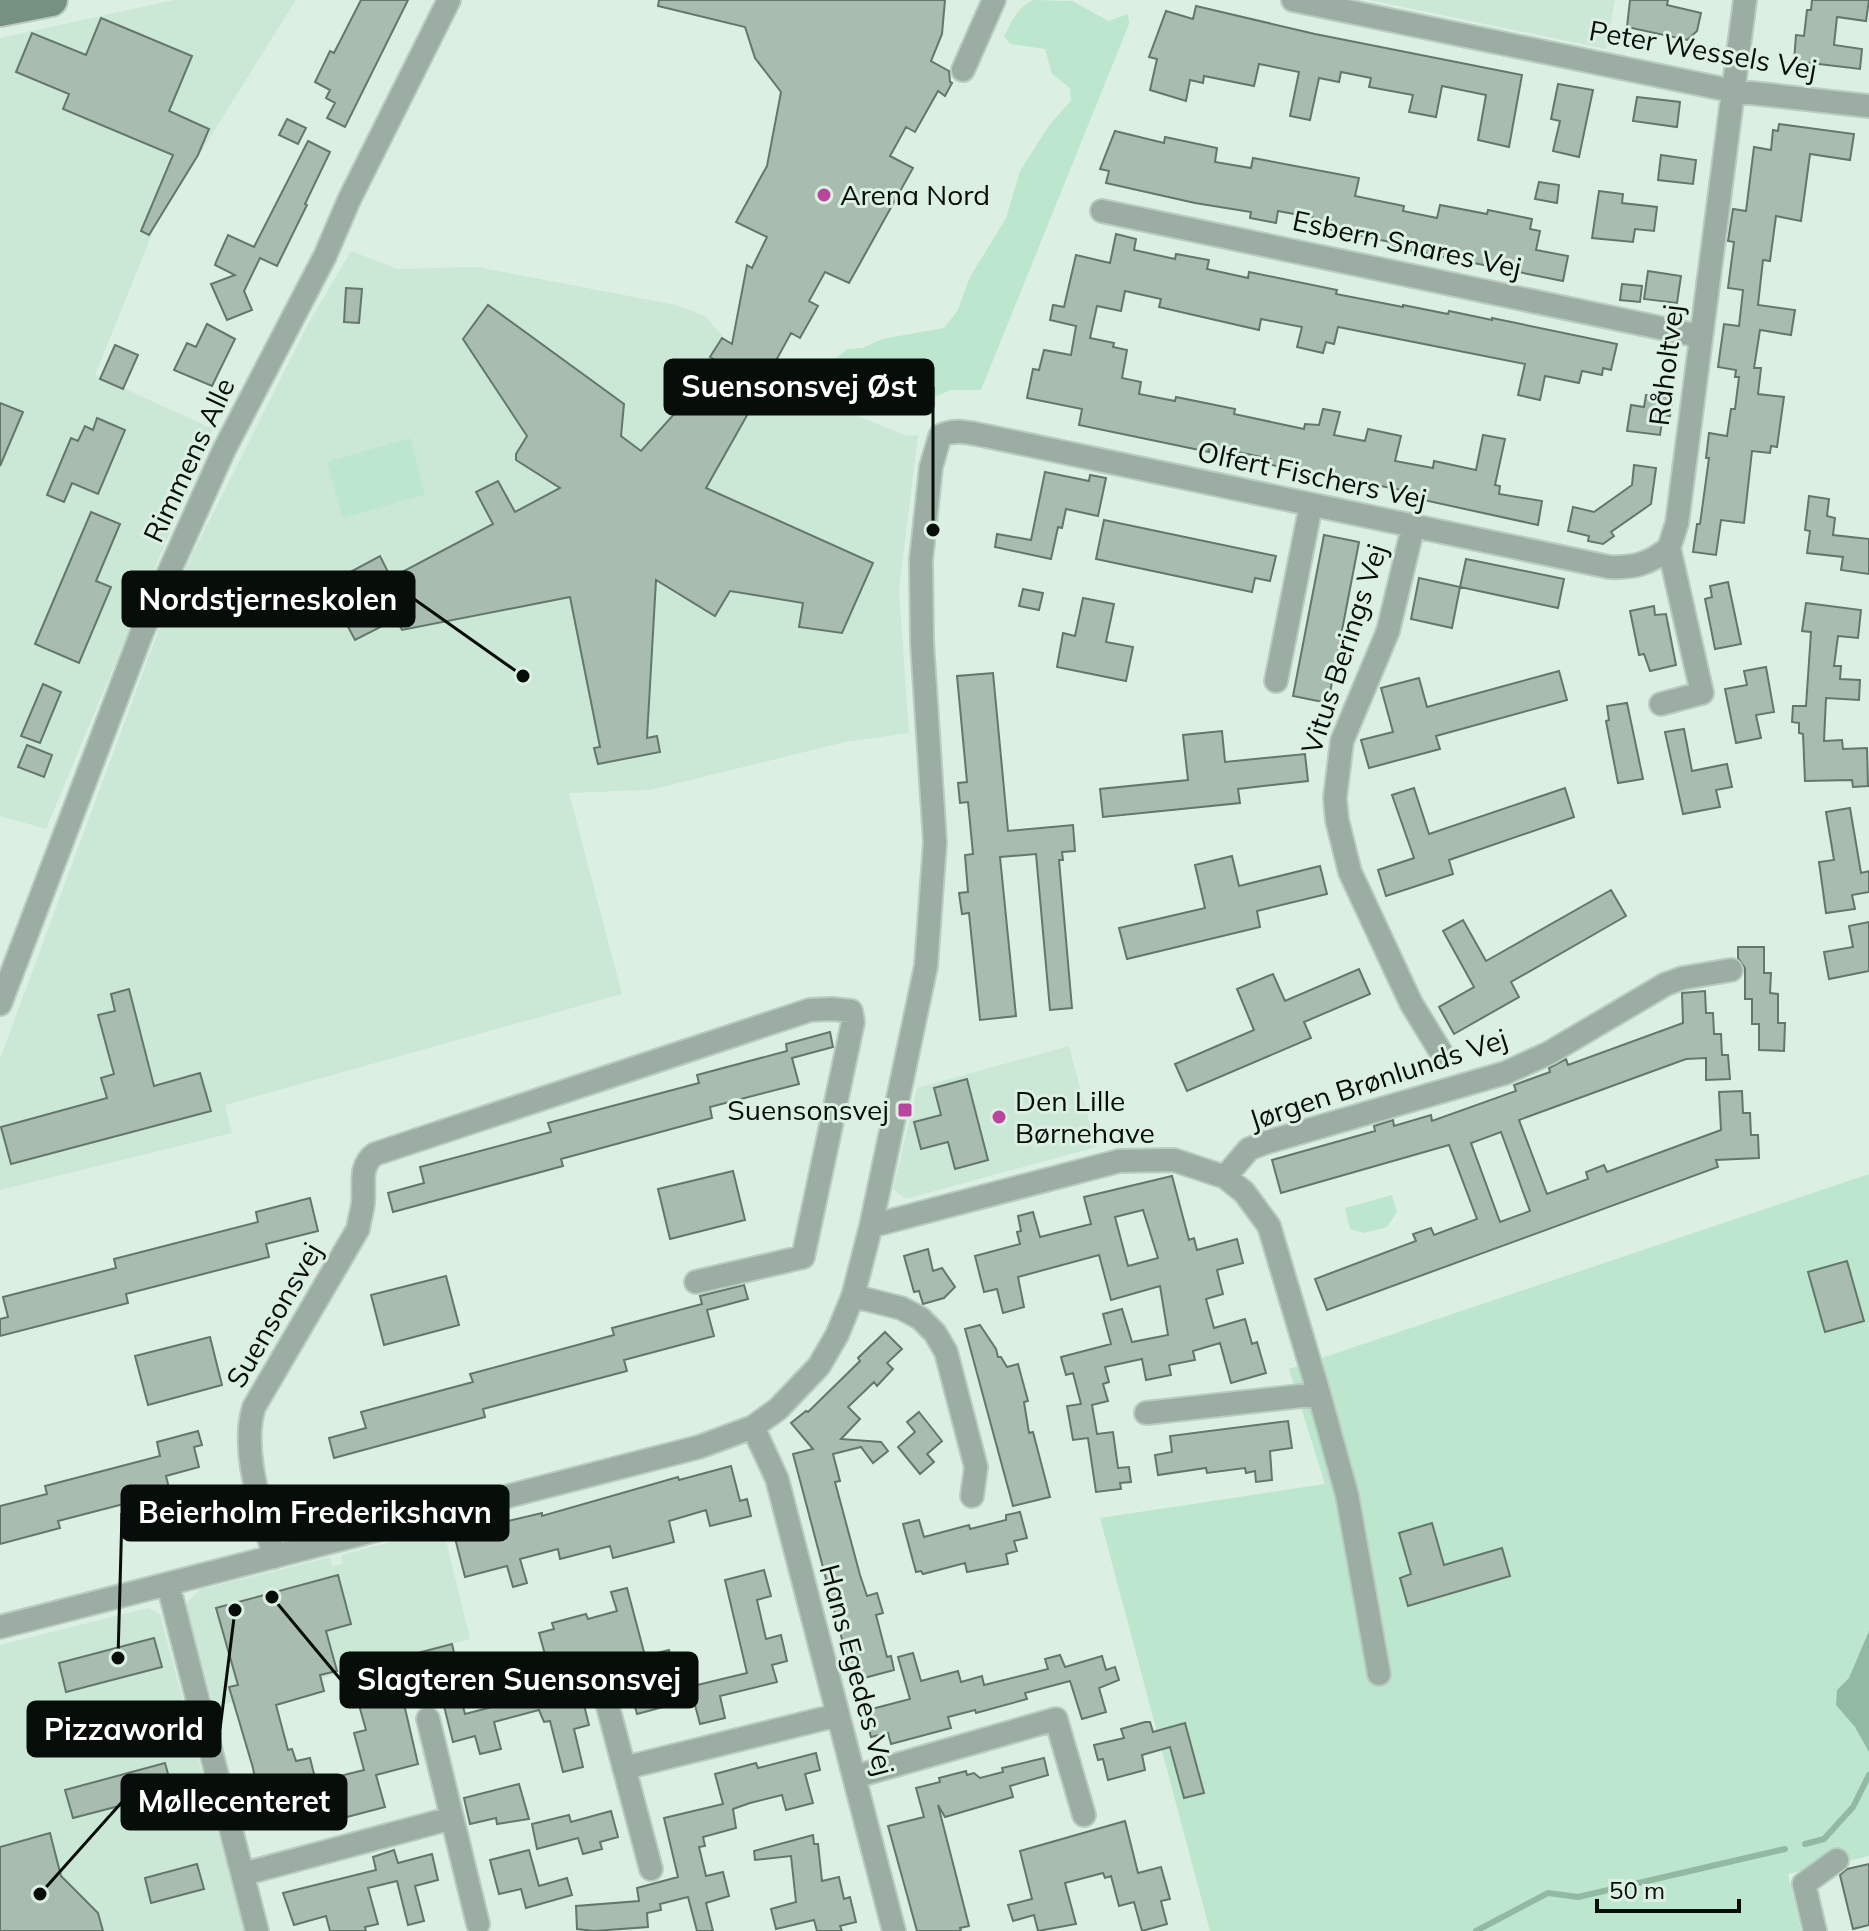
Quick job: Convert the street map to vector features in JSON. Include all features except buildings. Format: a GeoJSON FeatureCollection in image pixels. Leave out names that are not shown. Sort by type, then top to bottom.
{"type":"FeatureCollection","features":[{"type":"Feature","properties":{"kind":"street"},"geometry":{"type":"LineString","coordinates":[[0,10],[51,0]]}},
{"type":"Feature","properties":{"kind":"street","name":"Rimmens Alle"},"geometry":{"type":"LineString","coordinates":[[0,1004],[142,632],[224,450],[325,256],[349,200],[449,0]]}},
{"type":"Feature","properties":{"kind":"street"},"geometry":{"type":"LineString","coordinates":[[963,70],[994,0]]}},
{"type":"Feature","properties":{"kind":"street","name":"Peter Wessels Vej"},"geometry":{"type":"LineString","coordinates":[[1293,0],[1733,91],[1869,106]]}},
{"type":"Feature","properties":{"kind":"street","name":"Råholtvej"},"geometry":{"type":"LineString","coordinates":[[1661,704],[1702,693],[1669,548],[1677,523],[1745,0]]}},
{"type":"Feature","properties":{"kind":"street","name":"Esbern Snares Vej"},"geometry":{"type":"LineString","coordinates":[[1102,211],[1699,336]]}},
{"type":"Feature","properties":{"kind":"street","name":"Olfert Fischers Vej"},"geometry":{"type":"LineString","coordinates":[[871,1226],[926,966],[935,842],[922,642],[921,570],[931,467],[940,436],[958,431],[986,436],[1609,567],[1635,568],[1654,560],[1669,548]]}},
{"type":"Feature","properties":{"kind":"street","name":"Vitus Berings Vej"},"geometry":{"type":"LineString","coordinates":[[1276,681],[1311,505]]}},
{"type":"Feature","properties":{"kind":"street","name":"Vitus Berings Vej"},"geometry":{"type":"LineString","coordinates":[[1413,527],[1388,631],[1342,741],[1335,798],[1337,820],[1350,872],[1411,1003],[1442,1054]]}},
{"type":"Feature","properties":{"kind":"street","name":"Jørgen Brønlunds Vej"},"geometry":{"type":"LineString","coordinates":[[1225,1177],[1249,1149],[1505,1073],[1549,1053],[1666,984],[1731,970]]}},
{"type":"Feature","properties":{"kind":"street","name":"Suensonsvej"},"geometry":{"type":"LineString","coordinates":[[274,1557],[252,1463],[251,1417],[358,1229],[367,1160],[375,1154],[810,1010],[851,1011],[853,1022],[803,1257],[696,1282]]}},
{"type":"Feature","properties":{"kind":"street"},"geometry":{"type":"LineString","coordinates":[[0,1627],[699,1447],[753,1427],[778,1409],[819,1366],[837,1335],[853,1296],[871,1226],[1119,1161],[1174,1160],[1225,1177],[1244,1192],[1269,1226],[1347,1495],[1379,1674]]}},
{"type":"Feature","properties":{"kind":"street"},"geometry":{"type":"LineString","coordinates":[[853,1296],[901,1308],[920,1318],[935,1333],[946,1352],[976,1467],[972,1496]]}},
{"type":"Feature","properties":{"kind":"street"},"geometry":{"type":"LineString","coordinates":[[1146,1413],[1319,1394]]}},
{"type":"Feature","properties":{"kind":"street","name":"Hans Egedes Vej"},"geometry":{"type":"LineString","coordinates":[[753,1427],[777,1479],[894,1931]]}},
{"type":"Feature","properties":{"kind":"street"},"geometry":{"type":"LineString","coordinates":[[168,1584],[257,1931]]}},
{"type":"Feature","properties":{"kind":"street"},"geometry":{"type":"LineString","coordinates":[[599,1673],[651,1869]]}},
{"type":"Feature","properties":{"kind":"street"},"geometry":{"type":"LineString","coordinates":[[624,1768],[838,1715]]}},
{"type":"Feature","properties":{"kind":"street"},"geometry":{"type":"LineString","coordinates":[[428,1719],[478,1924]]}},
{"type":"Feature","properties":{"kind":"street"},"geometry":{"type":"LineString","coordinates":[[854,1777],[1056,1719],[1084,1815]]}},
{"type":"Feature","properties":{"kind":"street"},"geometry":{"type":"LineString","coordinates":[[243,1874],[452,1818]]}},
{"type":"Feature","properties":{"kind":"street"},"geometry":{"type":"LineString","coordinates":[[1815,1931],[1804,1884],[1837,1860]]}},
{"type":"Feature","properties":{"kind":"shaded area"},"geometry":{"type":"Polygon","coordinates":[[[174,0],[296,0],[157,222],[95,375],[213,429],[46,829],[0,816],[0,38],[174,0]]]}},
{"type":"Feature","properties":{"kind":"shaded area"},"geometry":{"type":"Polygon","coordinates":[[[1034,0],[1072,1],[1109,21],[1128,14],[1129,24],[981,390],[951,390],[908,408],[894,406],[885,379],[847,364],[837,367],[822,381],[823,370],[847,349],[863,348],[882,339],[944,328],[958,310],[970,277],[1006,218],[1020,171],[1050,124],[1071,101],[1070,88],[1052,74],[1045,49],[1010,44],[1004,36],[1019,10],[1034,0]]]}},
{"type":"Feature","properties":{"kind":"shaded area"},"geometry":{"type":"Polygon","coordinates":[[[1369,0],[1615,0],[1606,49],[1369,0]]]}},
{"type":"Feature","properties":{"kind":"shaded area"},"geometry":{"type":"Polygon","coordinates":[[[351,251],[397,269],[477,267],[676,305],[705,316],[725,339],[780,369],[773,382],[907,436],[918,435],[899,590],[909,733],[845,742],[650,790],[569,793],[622,994],[225,1105],[232,1133],[0,1190],[0,1059],[156,637],[191,557],[308,324],[351,251]]]}},
{"type":"Feature","properties":{"kind":"shaded area"},"geometry":{"type":"Polygon","coordinates":[[[410,438],[425,494],[343,518],[327,462],[410,438]]]}},
{"type":"Feature","properties":{"kind":"shaded area","name":"Den Lille Børnehave"},"geometry":{"type":"Polygon","coordinates":[[[1069,1046],[1096,1147],[906,1199],[893,1189],[917,1088],[1069,1046]]]}},
{"type":"Feature","properties":{"kind":"shaded area"},"geometry":{"type":"Polygon","coordinates":[[[1869,1174],[1869,1856],[1788,1874],[1801,1931],[1210,1931],[1100,1518],[1325,1484],[1289,1369],[1869,1174]]]}},
{"type":"Feature","properties":{"kind":"shaded area"},"geometry":{"type":"Polygon","coordinates":[[[1392,1195],[1397,1212],[1387,1227],[1364,1233],[1350,1229],[1345,1208],[1392,1195]]]}},
{"type":"Feature","properties":{"kind":"shaded area"},"geometry":{"type":"Polygon","coordinates":[[[443,1528],[470,1639],[214,1707],[186,1604],[199,1590],[330,1557],[332,1566],[342,1564],[341,1555],[443,1528]]]}},
{"type":"Feature","properties":{"kind":"shaded area"},"geometry":{"type":"Polygon","coordinates":[[[148,1608],[160,1614],[244,1931],[0,1931],[0,1645],[148,1608]]]}},
{"type":"Feature","properties":{"kind":"shaded area"},"geometry":{"type":"Polygon","coordinates":[[[1869,1631],[1869,1752],[1855,1727],[1836,1705],[1837,1690],[1849,1678],[1869,1631]]]}},
{"type":"Feature","properties":{"kind":"waterway"},"geometry":{"type":"LineString","coordinates":[[1805,1844],[1824,1839],[1853,1807],[1869,1775]]}},
{"type":"Feature","properties":{"kind":"waterway"},"geometry":{"type":"LineString","coordinates":[[1476,1931],[1548,1893],[1578,1897],[1785,1849]]}},
{"type":"Feature","properties":{"kind":"place","name":"Arena Nord"},"geometry":{"type":"Point","coordinates":[824,195]}},
{"type":"Feature","properties":{"kind":"place","name":"Suensonsvej Øst"},"geometry":{"type":"Point","coordinates":[933,530]}},
{"type":"Feature","properties":{"kind":"place","name":"Nordstjerneskolen"},"geometry":{"type":"Point","coordinates":[523,676]}},
{"type":"Feature","properties":{"kind":"place","name":"Suensonsvej"},"geometry":{"type":"Point","coordinates":[905,1110]}},
{"type":"Feature","properties":{"kind":"place","name":"Den Lille Børnehave"},"geometry":{"type":"Point","coordinates":[999,1117]}},
{"type":"Feature","properties":{"kind":"place","name":"Slagteren Suensonsvej"},"geometry":{"type":"Point","coordinates":[272,1597]}},
{"type":"Feature","properties":{"kind":"place","name":"Pizzaworld"},"geometry":{"type":"Point","coordinates":[235,1610]}},
{"type":"Feature","properties":{"kind":"place","name":"Beierholm Frederikshavn"},"geometry":{"type":"Point","coordinates":[118,1658]}},
{"type":"Feature","properties":{"kind":"place","name":"Møllecenteret"},"geometry":{"type":"Point","coordinates":[40,1894]}}]}
